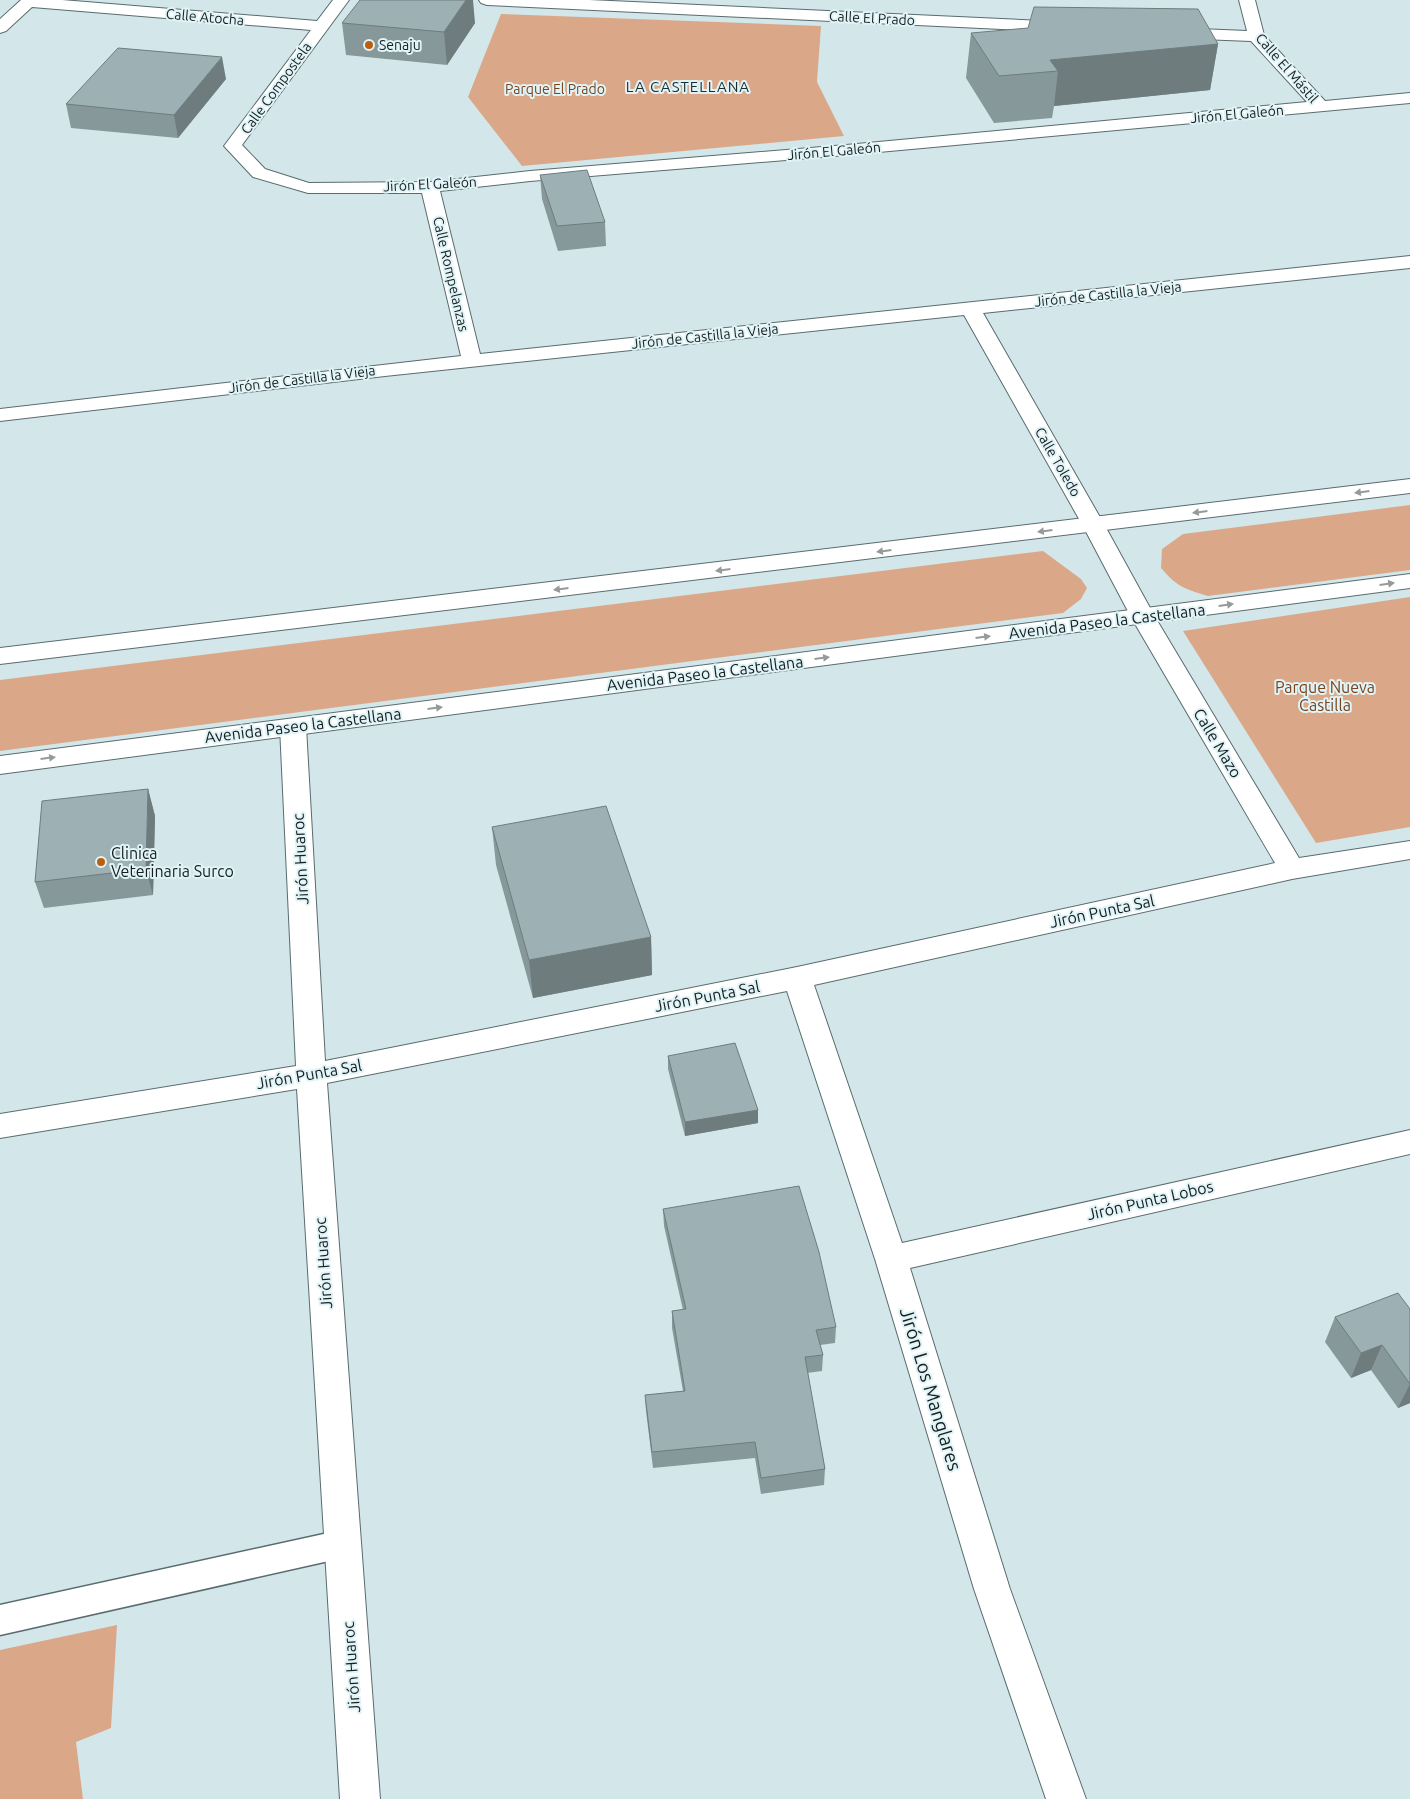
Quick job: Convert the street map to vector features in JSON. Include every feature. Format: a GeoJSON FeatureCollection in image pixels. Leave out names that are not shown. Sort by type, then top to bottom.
{"type":"FeatureCollection","features":[{"type":"Feature","properties":{"kind":"street","name":"Calle Compostela"},"geometry":{"type":"LineString","coordinates":[[259,173],[233,146],[341,0]]}},
{"type":"Feature","properties":{"kind":"street","name":"Calle El Prado"},"geometry":{"type":"LineString","coordinates":[[487,0],[1077,28]]}},
{"type":"Feature","properties":{"kind":"street","name":"Calle El Mástil"},"geometry":{"type":"LineString","coordinates":[[1248,0],[1256,36],[1320,106]]}},
{"type":"Feature","properties":{"kind":"street","name":"Calle Atocha"},"geometry":{"type":"LineString","coordinates":[[29,1],[322,26]]}},
{"type":"Feature","properties":{"kind":"street"},"geometry":{"type":"LineString","coordinates":[[0,28],[29,1]]}},
{"type":"Feature","properties":{"kind":"street"},"geometry":{"type":"LineString","coordinates":[[1156,32],[1256,36]]}},
{"type":"Feature","properties":{"kind":"street","name":"Jirón El Galeón"},"geometry":{"type":"LineString","coordinates":[[259,173],[308,188],[430,186],[1410,98]]}},
{"type":"Feature","properties":{"kind":"street","name":"Calle Rompelanzas"},"geometry":{"type":"LineString","coordinates":[[430,186],[472,361]]}},
{"type":"Feature","properties":{"kind":"street","name":"Jirón de Castilla la Vieja"},"geometry":{"type":"LineString","coordinates":[[0,415],[385,370],[1410,262]]}},
{"type":"Feature","properties":{"kind":"street","name":"Calle Toledo"},"geometry":{"type":"LineString","coordinates":[[970,308],[1094,526],[1143,617]]}},
{"type":"Feature","properties":{"kind":"street"},"geometry":{"type":"LineString","coordinates":[[0,656],[1094,526],[1410,486]]}},
{"type":"Feature","properties":{"kind":"street","name":"Avenida Paseo la Castellana"},"geometry":{"type":"LineString","coordinates":[[0,765],[1410,581]]}},
{"type":"Feature","properties":{"kind":"street","name":"Calle Mazo"},"geometry":{"type":"LineString","coordinates":[[1143,617],[1292,869]]}},
{"type":"Feature","properties":{"kind":"street","name":"Jirón Huaroc"},"geometry":{"type":"LineString","coordinates":[[293,727],[311,1075],[360,1799]]}},
{"type":"Feature","properties":{"kind":"street","name":"Jirón Punta Sal"},"geometry":{"type":"LineString","coordinates":[[0,1126],[311,1075],[797,978],[1292,869],[1410,850]]}},
{"type":"Feature","properties":{"kind":"street","name":"Jirón Los Manglares"},"geometry":{"type":"LineString","coordinates":[[797,978],[891,1259],[992,1589],[1066,1799]]}},
{"type":"Feature","properties":{"kind":"street","name":"Jirón Punta Lobos"},"geometry":{"type":"LineString","coordinates":[[891,1259],[1410,1142]]}},
{"type":"Feature","properties":{"kind":"lane"},"geometry":{"type":"LineString","coordinates":[[0,1620],[342,1544]]}},
{"type":"Feature","properties":{"kind":"green space","name":"Parque El Prado"},"geometry":{"type":"Polygon","coordinates":[[[501,14],[821,26],[817,82],[844,136],[522,166],[468,97],[501,14]]]}},
{"type":"Feature","properties":{"kind":"green space"},"geometry":{"type":"Polygon","coordinates":[[[1410,505],[1410,570],[1208,596],[1182,586],[1161,568],[1162,549],[1183,534],[1410,505]]]}},
{"type":"Feature","properties":{"kind":"green space"},"geometry":{"type":"Polygon","coordinates":[[[1043,551],[1081,579],[1087,588],[1081,599],[1063,613],[0,751],[0,680],[1043,551]]]}},
{"type":"Feature","properties":{"kind":"green space","name":"Parque Nueva Castilla"},"geometry":{"type":"Polygon","coordinates":[[[1410,597],[1410,827],[1316,843],[1183,631],[1410,597]]]}},
{"type":"Feature","properties":{"kind":"green space"},"geometry":{"type":"Polygon","coordinates":[[[117,1625],[111,1728],[76,1742],[83,1799],[0,1799],[0,1650],[117,1625]]]}},
{"type":"Feature","properties":{"kind":"building"},"geometry":{"type":"Polygon","coordinates":[[[360,0],[466,0],[444,32],[342,23],[360,0]]]}},
{"type":"Feature","properties":{"kind":"building"},"geometry":{"type":"Polygon","coordinates":[[[1034,7],[1198,9],[1218,44],[1050,60],[1058,71],[999,76],[971,33],[1028,28],[1034,7]]]}},
{"type":"Feature","properties":{"kind":"building"},"geometry":{"type":"Polygon","coordinates":[[[118,48],[222,57],[174,115],[66,104],[118,48]]]}},
{"type":"Feature","properties":{"kind":"building"},"geometry":{"type":"Polygon","coordinates":[[[587,170],[605,222],[557,226],[540,175],[587,170]]]}},
{"type":"Feature","properties":{"kind":"building"},"geometry":{"type":"Polygon","coordinates":[[[148,789],[146,869],[35,882],[42,801],[148,789]]]}},
{"type":"Feature","properties":{"kind":"building"},"geometry":{"type":"Polygon","coordinates":[[[606,806],[651,937],[529,960],[492,827],[606,806]]]}},
{"type":"Feature","properties":{"kind":"building"},"geometry":{"type":"Polygon","coordinates":[[[735,1043],[758,1110],[685,1122],[668,1056],[735,1043]]]}},
{"type":"Feature","properties":{"kind":"building"},"geometry":{"type":"Polygon","coordinates":[[[799,1186],[819,1252],[836,1327],[816,1330],[823,1355],[805,1357],[825,1469],[761,1478],[755,1442],[652,1452],[645,1395],[685,1391],[672,1311],[686,1309],[663,1209],[799,1186]]]}},
{"type":"Feature","properties":{"kind":"building"},"geometry":{"type":"Polygon","coordinates":[[[1398,1293],[1410,1309],[1410,1384],[1382,1345],[1361,1353],[1335,1317],[1398,1293]]]}},
{"type":"Feature","properties":{"kind":"place","name":"Senaju"},"geometry":{"type":"Point","coordinates":[369,45]}},
{"type":"Feature","properties":{"kind":"place","name":"Clinica Veterinaria Surco"},"geometry":{"type":"Point","coordinates":[101,862]}},
{"type":"Feature","properties":{"kind":"district","name":"LA CASTELLANA"},"geometry":{"type":"Point","coordinates":[688,86]}}]}
